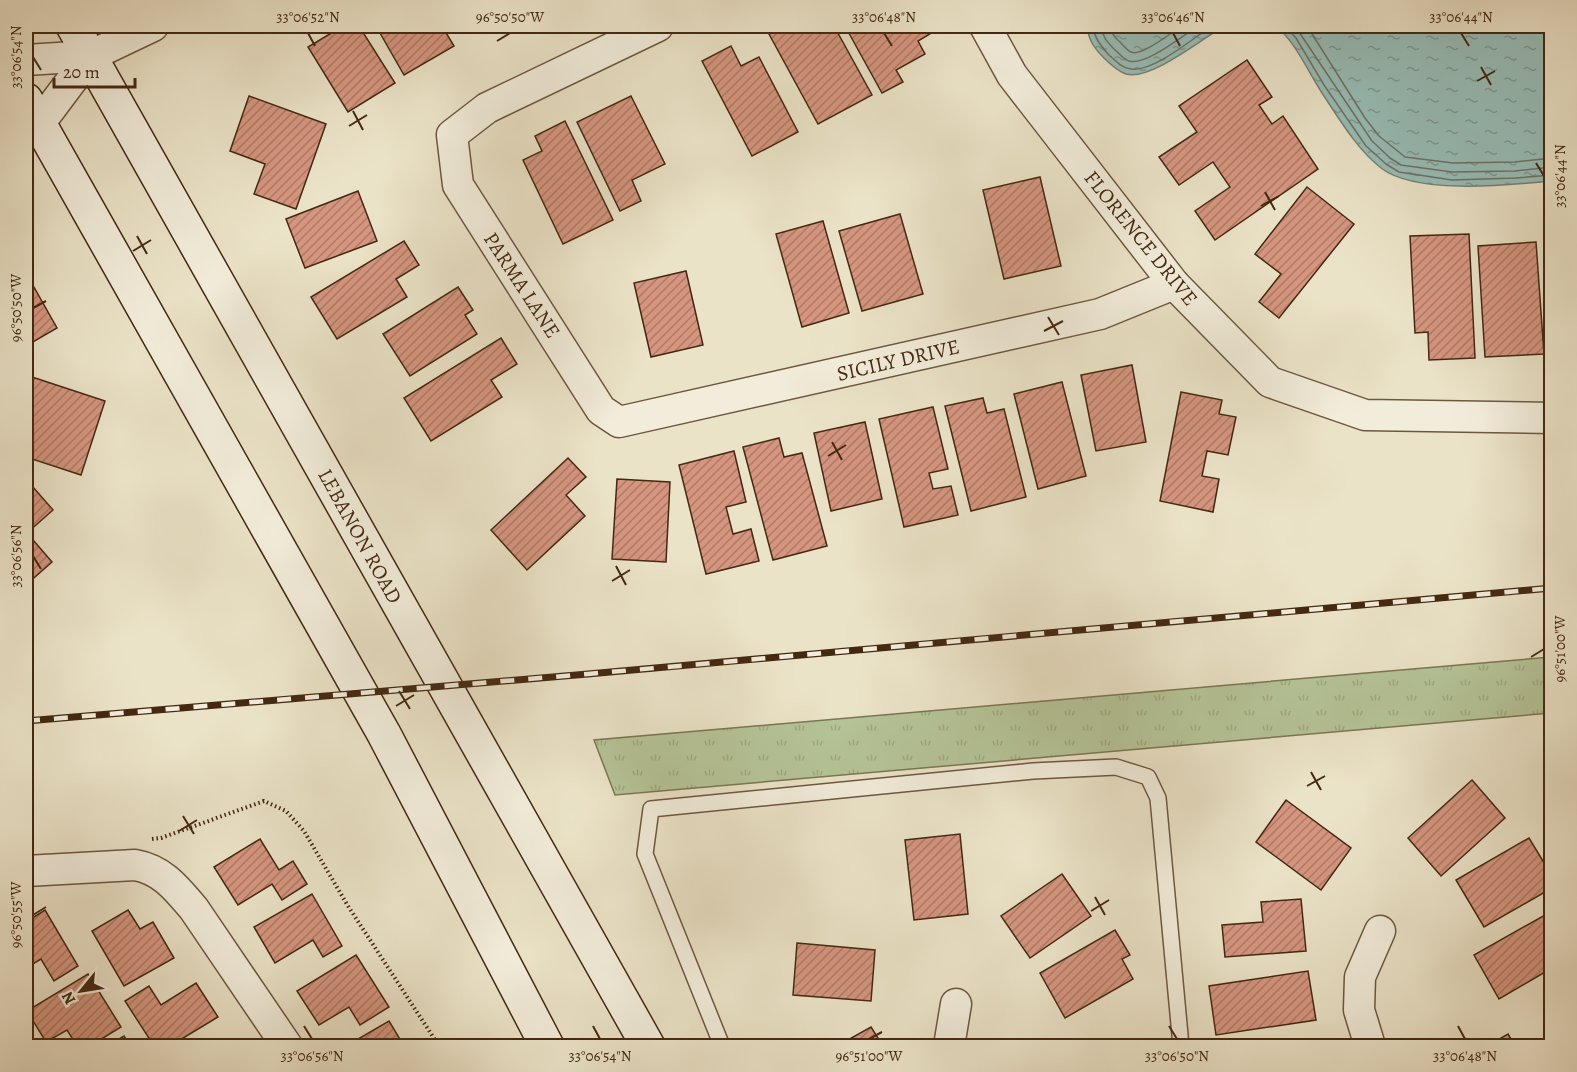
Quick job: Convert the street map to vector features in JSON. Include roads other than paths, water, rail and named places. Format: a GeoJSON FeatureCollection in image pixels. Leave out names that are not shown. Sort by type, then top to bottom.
{"type":"FeatureCollection","features":[{"type":"Feature","properties":{"kind":"main road","name":"LEBANON ROAD"},"geometry":{"type":"LineString","coordinates":[[73,26],[648,1047]]}},
{"type":"Feature","properties":{"kind":"main road"},"geometry":{"type":"LineString","coordinates":[[30,119],[384,734],[547,1047]]}},
{"type":"Feature","properties":{"kind":"street"},"geometry":{"type":"LineString","coordinates":[[30,119],[90,56],[153,26]]}},
{"type":"Feature","properties":{"kind":"street","name":"PARMA LANE"},"geometry":{"type":"LineString","coordinates":[[619,422],[601,410],[458,185],[452,135],[487,108],[658,26]]}},
{"type":"Feature","properties":{"kind":"street","name":"FLORENCE DRIVE"},"geometry":{"type":"LineString","coordinates":[[985,26],[1012,75],[1173,284],[1270,382],[1365,415],[1551,418]]}},
{"type":"Feature","properties":{"kind":"street"},"geometry":{"type":"LineString","coordinates":[[26,60],[90,56]]}},
{"type":"Feature","properties":{"kind":"street","name":"SICILY DRIVE"},"geometry":{"type":"LineString","coordinates":[[619,422],[1100,314],[1173,284]]}},
{"type":"Feature","properties":{"kind":"street"},"geometry":{"type":"LineString","coordinates":[[26,871],[135,865],[150,868],[178,890],[194,909],[287,1047]]}},
{"type":"Feature","properties":{"kind":"street"},"geometry":{"type":"LineString","coordinates":[[1370,1047],[1359,1010],[1360,977],[1380,931]]}},
{"type":"Feature","properties":{"kind":"street"},"geometry":{"type":"LineString","coordinates":[[949,1047],[956,1004]]}},
{"type":"Feature","properties":{"kind":"lane"},"geometry":{"type":"LineString","coordinates":[[722,1047],[645,854],[651,808],[1033,771],[1116,767],[1148,777],[1158,798],[1181,1047]]}},
{"type":"Feature","properties":{"kind":"water"},"geometry":{"type":"Polygon","coordinates":[[[1088,26],[1224,26],[1162,65],[1136,74],[1126,74],[1114,67],[1092,44],[1088,26]]]}},
{"type":"Feature","properties":{"kind":"water"},"geometry":{"type":"Polygon","coordinates":[[[1276,26],[1551,26],[1551,181],[1488,186],[1439,185],[1416,182],[1381,168],[1349,133],[1296,49],[1276,26]]]}},
{"type":"Feature","properties":{"kind":"railway"},"geometry":{"type":"LineString","coordinates":[[26,721],[588,674],[1552,588]]}}]}
